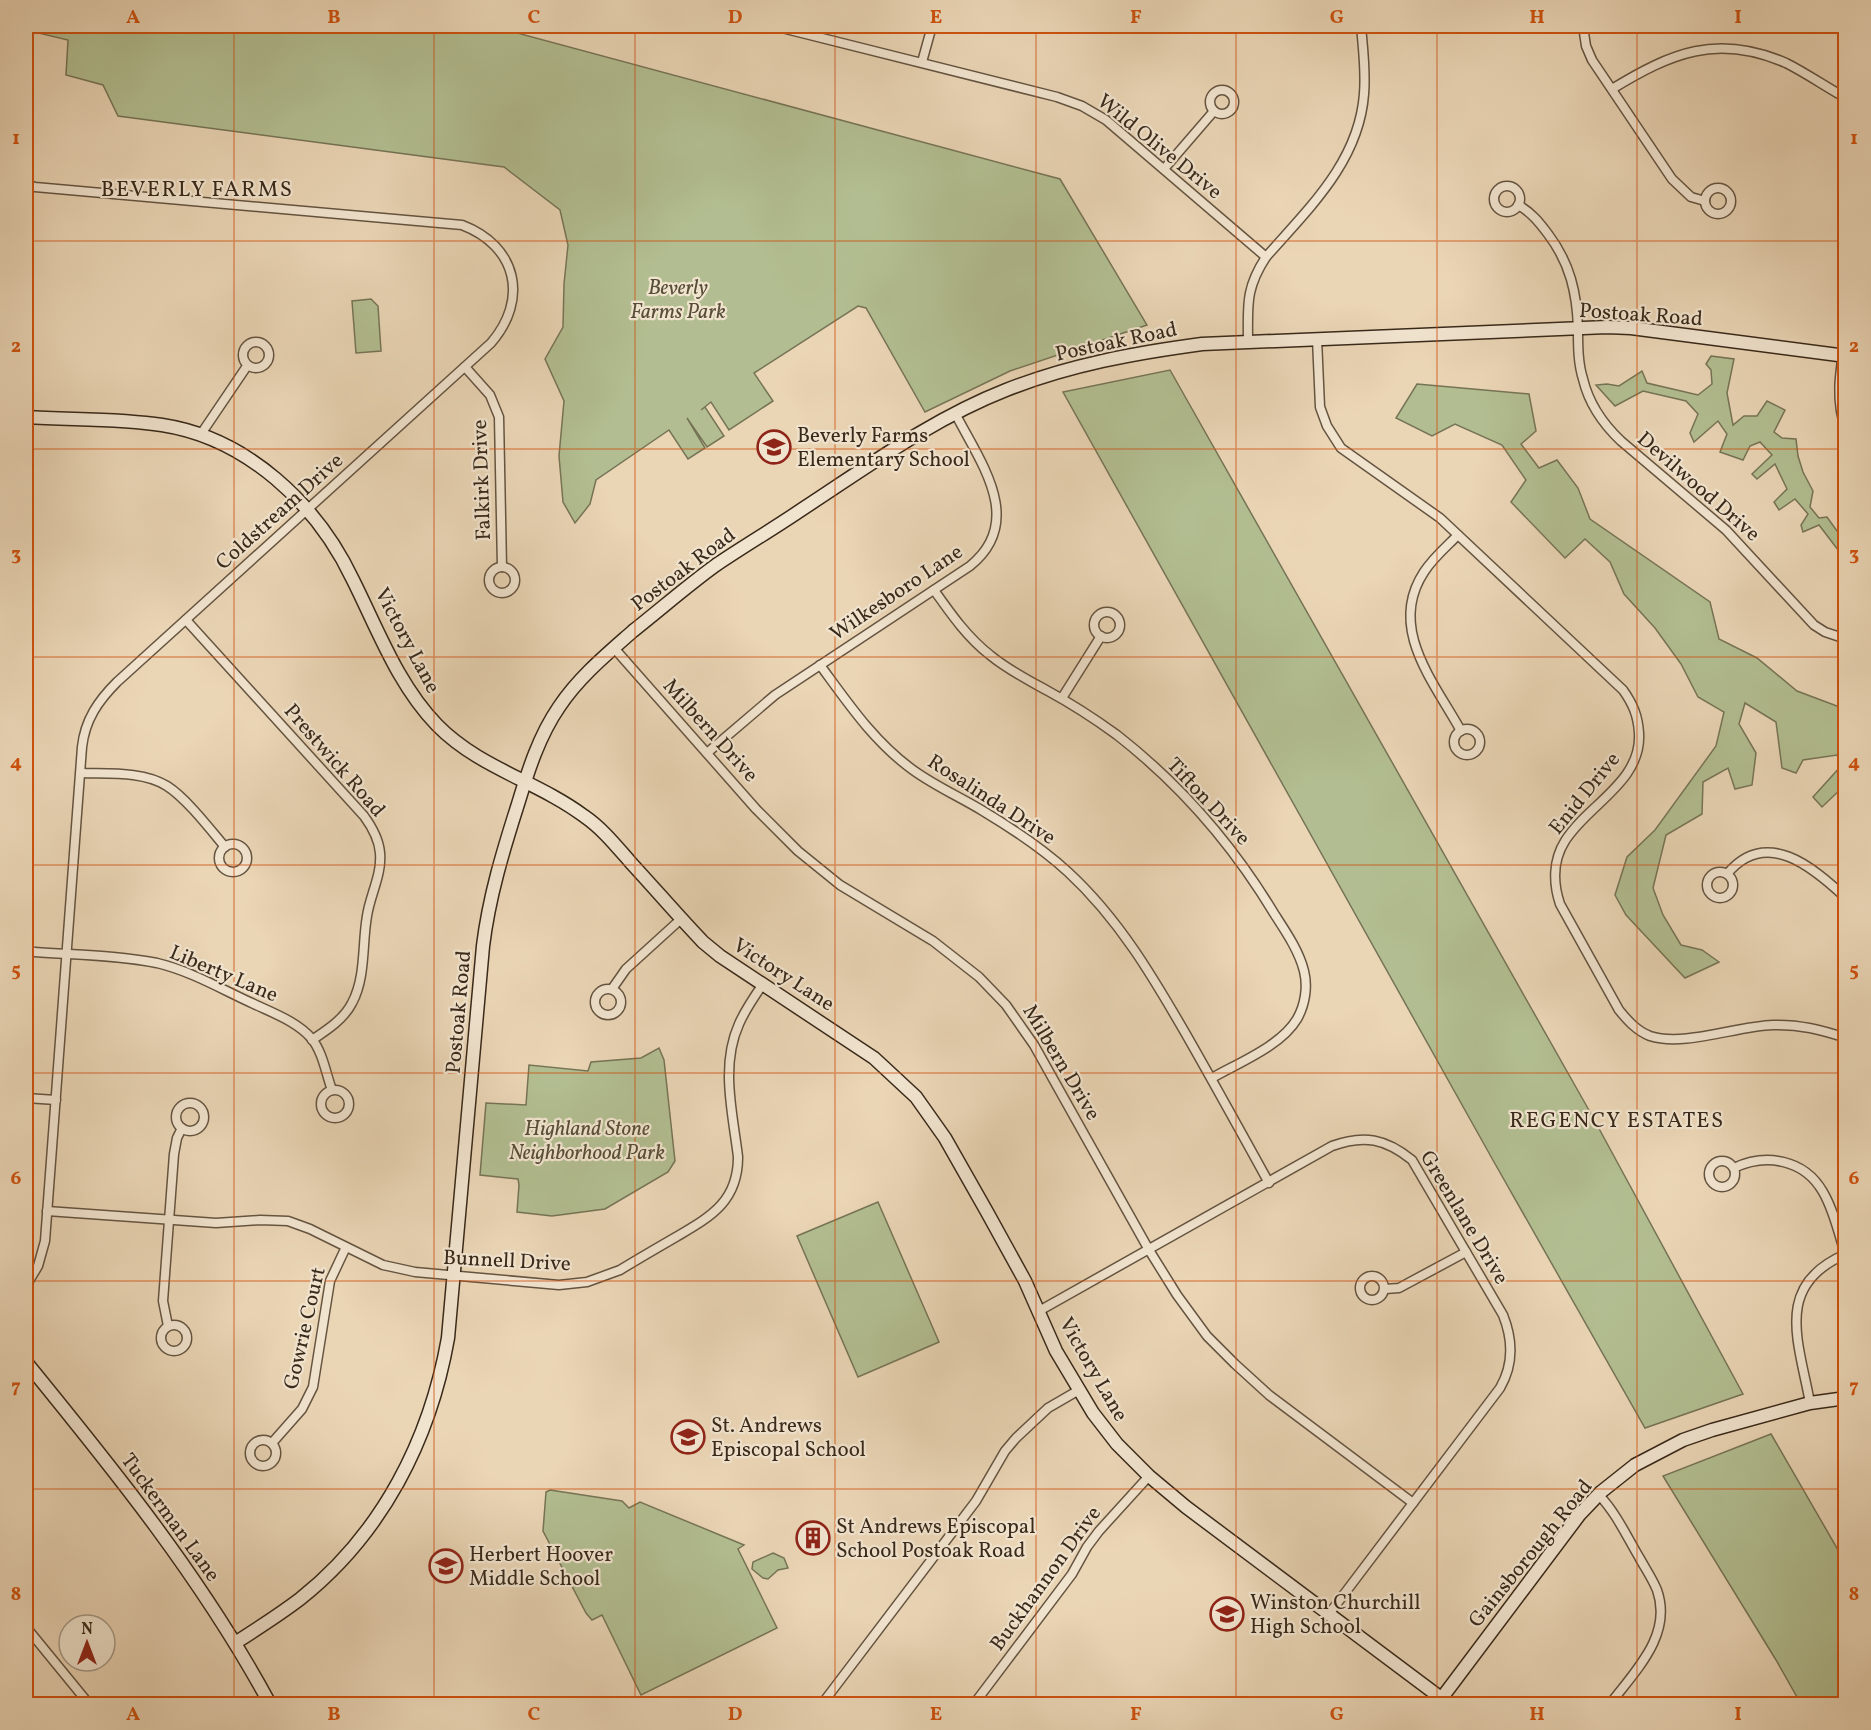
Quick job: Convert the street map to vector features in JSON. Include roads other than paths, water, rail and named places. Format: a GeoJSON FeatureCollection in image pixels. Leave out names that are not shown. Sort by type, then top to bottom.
{"type":"FeatureCollection","features":[{"type":"Feature","properties":{"kind":"street","name":"Wild Olive Drive"},"geometry":{"type":"LineString","coordinates":[[774,26],[1057,97],[1082,106],[1106,120],[1266,257]]}},
{"type":"Feature","properties":{"kind":"street"},"geometry":{"type":"LineString","coordinates":[[922,62],[932,26]]}},
{"type":"Feature","properties":{"kind":"street"},"geometry":{"type":"LineString","coordinates":[[1248,342],[1248,302],[1255,275],[1266,257],[1324,189],[1348,151],[1359,125],[1364,95],[1365,61],[1361,26]]}},
{"type":"Feature","properties":{"kind":"street"},"geometry":{"type":"LineString","coordinates":[[1583,26],[1589,53],[1672,179],[1691,197],[1705,201]]}},
{"type":"Feature","properties":{"kind":"street"},"geometry":{"type":"LineString","coordinates":[[1612,89],[1673,56],[1703,50],[1728,49],[1766,56],[1787,64],[1845,98]]}},
{"type":"Feature","properties":{"kind":"street"},"geometry":{"type":"LineString","coordinates":[[1164,169],[1214,111]]}},
{"type":"Feature","properties":{"kind":"street","name":"Coldstream Drive"},"geometry":{"type":"LineString","coordinates":[[26,184],[35,187],[448,223],[474,230],[489,240],[502,255],[512,276],[513,293],[510,314],[499,334],[117,682],[91,714],[84,736],[43,1251],[38,1266],[26,1286]]}},
{"type":"Feature","properties":{"kind":"street","name":"Devilwood Drive"},"geometry":{"type":"LineString","coordinates":[[1518,205],[1536,218],[1565,259],[1573,283],[1579,361],[1583,381],[1592,404],[1606,426],[1734,538],[1814,625],[1825,632],[1845,639]]}},
{"type":"Feature","properties":{"kind":"street","name":"Postoak Road"},"geometry":{"type":"LineString","coordinates":[[235,1643],[285,1610],[325,1578],[353,1548],[393,1493],[419,1443],[436,1396],[448,1338],[487,918],[500,861],[539,744],[559,707],[573,688],[614,648],[679,593],[718,564],[873,463],[956,413],[1015,387],[1053,374],[1136,353],[1202,344],[1578,327],[1631,328],[1844,355]]}},
{"type":"Feature","properties":{"kind":"street"},"geometry":{"type":"LineString","coordinates":[[1845,334],[1838,387],[1845,430]]}},
{"type":"Feature","properties":{"kind":"street","name":"Enid Drive"},"geometry":{"type":"LineString","coordinates":[[1317,339],[1320,407],[1333,438],[1341,448],[1420,503],[1458,535],[1623,690],[1631,701],[1636,715],[1640,741],[1635,760],[1625,776],[1564,841],[1557,856],[1555,873],[1556,891],[1560,904],[1619,1010],[1639,1030],[1650,1036],[1664,1039],[1677,1040],[1753,1026],[1775,1025],[1817,1029],[1845,1038]]}},
{"type":"Feature","properties":{"kind":"street"},"geometry":{"type":"LineString","coordinates":[[201,434],[248,366]]}},
{"type":"Feature","properties":{"kind":"street","name":"Falkirk Drive"},"geometry":{"type":"LineString","coordinates":[[465,367],[490,394],[499,417],[502,567]]}},
{"type":"Feature","properties":{"kind":"street","name":"Wilkesboro Lane"},"geometry":{"type":"LineString","coordinates":[[707,753],[773,697],[974,562],[991,541],[996,528],[996,502],[991,484],[956,413]]}},
{"type":"Feature","properties":{"kind":"street","name":"Victory Lane"},"geometry":{"type":"LineString","coordinates":[[26,417],[135,422],[174,427],[201,434],[226,445],[265,470],[306,510],[334,543],[398,672],[438,726],[466,750],[574,809],[593,822],[703,942],[874,1058],[916,1097],[956,1156],[1010,1252],[1056,1352],[1110,1436],[1149,1476],[1186,1507],[1329,1614],[1439,1701]]}},
{"type":"Feature","properties":{"kind":"street"},"geometry":{"type":"LineString","coordinates":[[1458,535],[1432,560],[1417,583],[1410,608],[1409,626],[1417,652],[1461,731]]}},
{"type":"Feature","properties":{"kind":"street","name":"Tifton Drive"},"geometry":{"type":"LineString","coordinates":[[934,590],[957,622],[991,656],[1013,672],[1062,698],[1116,735],[1147,760],[1189,800],[1212,824],[1251,876],[1286,932],[1301,961],[1306,984],[1302,1007],[1293,1024],[1275,1042],[1212,1078]]}},
{"type":"Feature","properties":{"kind":"street","name":"Prestwick Road"},"geometry":{"type":"LineString","coordinates":[[186,620],[364,816],[377,836],[380,866],[367,916],[357,991],[352,1004],[339,1019],[312,1040]]}},
{"type":"Feature","properties":{"kind":"street"},"geometry":{"type":"LineString","coordinates":[[1062,698],[1101,636]]}},
{"type":"Feature","properties":{"kind":"street","name":"Milbern Drive"},"geometry":{"type":"LineString","coordinates":[[614,648],[766,819],[810,862],[840,885],[948,951],[980,977],[1006,1005],[1039,1053],[1149,1250],[1207,1336],[1269,1395],[1413,1503]]}},
{"type":"Feature","properties":{"kind":"street","name":"Rosalinda Drive"},"geometry":{"type":"LineString","coordinates":[[820,665],[858,717],[913,770],[1023,836],[1068,872],[1095,900],[1136,950],[1212,1078],[1269,1183]]}},
{"type":"Feature","properties":{"kind":"street"},"geometry":{"type":"LineString","coordinates":[[81,773],[134,776],[161,783],[175,792],[225,847]]}},
{"type":"Feature","properties":{"kind":"street"},"geometry":{"type":"LineString","coordinates":[[1728,874],[1737,862],[1752,854],[1769,852],[1782,854],[1796,859],[1845,898]]}},
{"type":"Feature","properties":{"kind":"street"},"geometry":{"type":"LineString","coordinates":[[612,989],[626,969],[681,919]]}},
{"type":"Feature","properties":{"kind":"street","name":"Liberty Lane"},"geometry":{"type":"LineString","coordinates":[[26,950],[132,960],[183,971],[300,1028],[312,1040],[319,1053],[332,1090]]}},
{"type":"Feature","properties":{"kind":"street","name":"Bunnell Drive"},"geometry":{"type":"LineString","coordinates":[[47,1211],[216,1223],[288,1221],[310,1229],[383,1265],[415,1272],[559,1285],[587,1282],[620,1270],[716,1212],[731,1191],[738,1167],[728,1079],[730,1054],[738,1025],[763,984]]}},
{"type":"Feature","properties":{"kind":"street"},"geometry":{"type":"LineString","coordinates":[[26,1098],[56,1100]]}},
{"type":"Feature","properties":{"kind":"street"},"geometry":{"type":"LineString","coordinates":[[168,1326],[163,1301],[174,1154],[177,1138],[182,1128]]}},
{"type":"Feature","properties":{"kind":"street","name":"Greenlane Drive"},"geometry":{"type":"LineString","coordinates":[[1039,1311],[1321,1152],[1345,1142],[1362,1139],[1383,1142],[1405,1154],[1417,1166],[1503,1315],[1511,1341],[1511,1360],[1500,1388],[1329,1614]]}},
{"type":"Feature","properties":{"kind":"street"},"geometry":{"type":"LineString","coordinates":[[1734,1168],[1744,1163],[1767,1159],[1793,1164],[1807,1173],[1824,1192],[1845,1254],[1829,1261],[1815,1273],[1804,1287],[1797,1303],[1795,1319],[1810,1403]]}},
{"type":"Feature","properties":{"kind":"street","name":"Gowrie Court"},"geometry":{"type":"LineString","coordinates":[[272,1443],[302,1409],[313,1387],[330,1281],[346,1247]]}},
{"type":"Feature","properties":{"kind":"street"},"geometry":{"type":"LineString","coordinates":[[1385,1289],[1398,1288],[1466,1252]]}},
{"type":"Feature","properties":{"kind":"street","name":"Tuckerman Lane"},"geometry":{"type":"LineString","coordinates":[[26,1362],[140,1504],[182,1562],[235,1643],[270,1704]]}},
{"type":"Feature","properties":{"kind":"street"},"geometry":{"type":"LineString","coordinates":[[822,1704],[976,1501],[1005,1451],[1048,1408],[1079,1390]]}},
{"type":"Feature","properties":{"kind":"street","name":"Gainsborough Road"},"geometry":{"type":"LineString","coordinates":[[1439,1701],[1580,1514],[1635,1465],[1683,1440],[1712,1430],[1810,1403],[1845,1398]]}},
{"type":"Feature","properties":{"kind":"street","name":"Buckhannon Drive"},"geometry":{"type":"LineString","coordinates":[[974,1704],[1072,1574],[1099,1531],[1149,1476]]}},
{"type":"Feature","properties":{"kind":"street"},"geometry":{"type":"LineString","coordinates":[[1599,1495],[1611,1508],[1654,1584],[1661,1608],[1660,1625],[1655,1642],[1610,1704]]}},
{"type":"Feature","properties":{"kind":"street"},"geometry":{"type":"LineString","coordinates":[[26,1627],[89,1704]]}},
{"type":"Feature","properties":{"kind":"place","name":"Beverly Farms Elementary School"},"geometry":{"type":"Point","coordinates":[774,447]}},
{"type":"Feature","properties":{"kind":"place","name":"St. Andrews Episcopal School"},"geometry":{"type":"Point","coordinates":[688,1437]}},
{"type":"Feature","properties":{"kind":"place","name":"St Andrews Episcopal School Postoak Road"},"geometry":{"type":"Point","coordinates":[813,1538]}},
{"type":"Feature","properties":{"kind":"place","name":"Herbert Hoover Middle School"},"geometry":{"type":"Point","coordinates":[446,1566]}},
{"type":"Feature","properties":{"kind":"place","name":"Winston Churchill High School"},"geometry":{"type":"Point","coordinates":[1227,1614]}},
{"type":"Feature","properties":{"kind":"district","name":"BEVERLY FARMS"},"geometry":{"type":"Point","coordinates":[197,188]}},
{"type":"Feature","properties":{"kind":"district","name":"REGENCY ESTATES"},"geometry":{"type":"Point","coordinates":[1617,1119]}},
{"type":"Feature","properties":{"kind":"park label","name":"Beverly Farms Park"},"geometry":{"type":"Point","coordinates":[678,299]}},
{"type":"Feature","properties":{"kind":"park label","name":"Highland Stone Neighborhood Park"},"geometry":{"type":"Point","coordinates":[587,1140]}}]}
